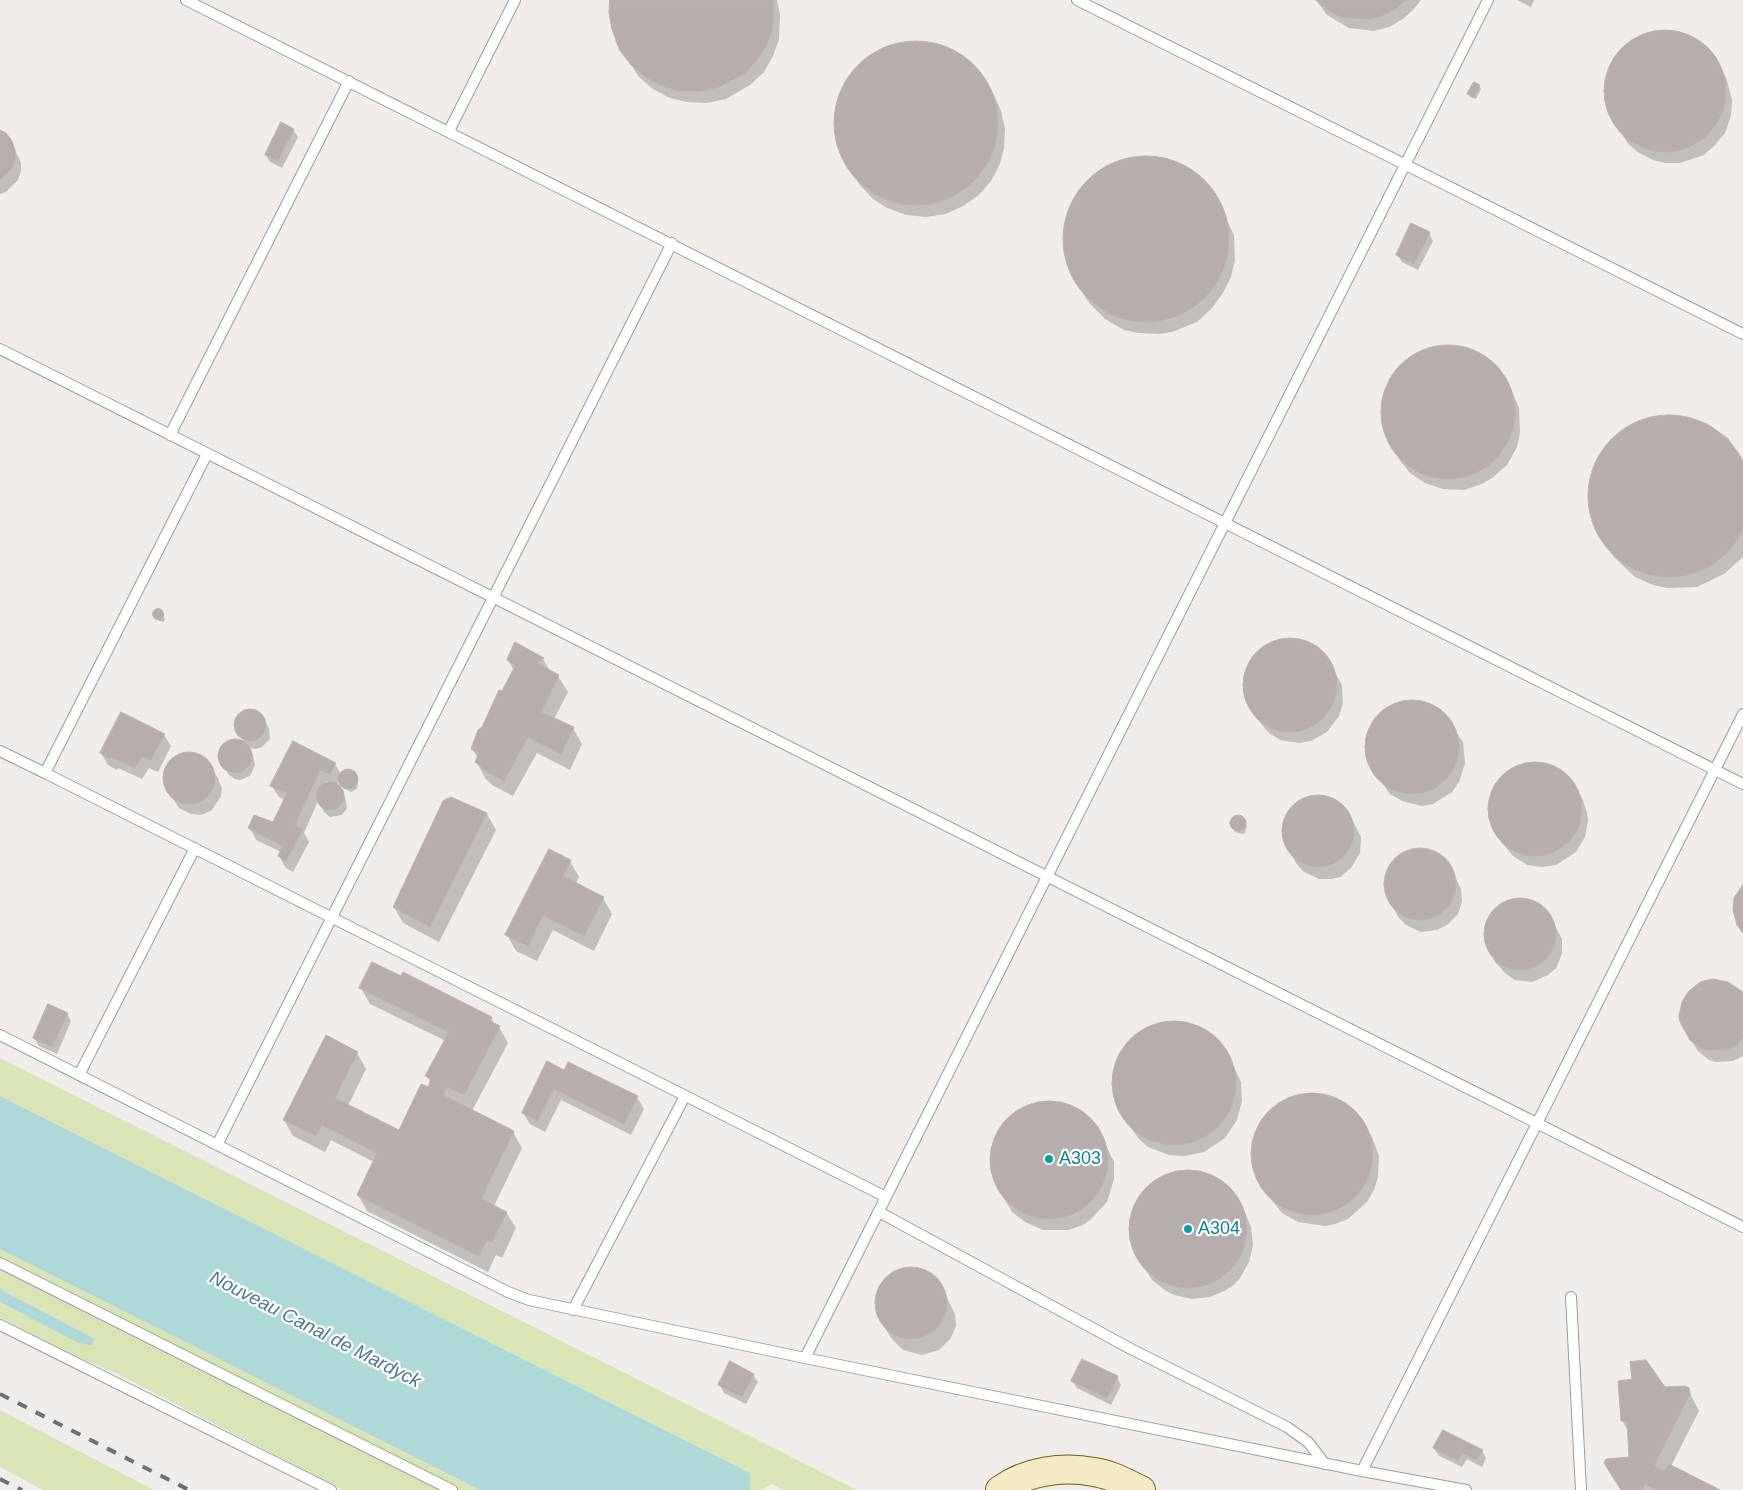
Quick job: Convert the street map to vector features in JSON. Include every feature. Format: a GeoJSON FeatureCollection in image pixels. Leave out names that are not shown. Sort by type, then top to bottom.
{"type":"FeatureCollection","features":[{"type":"Feature","properties":{"kind":"main road"},"geometry":{"type":"LineString","coordinates":[[1070,1470],[1112,1490]]}},
{"type":"Feature","properties":{"kind":"main road"},"geometry":{"type":"LineString","coordinates":[[1000,1490],[1028,1476],[1050,1471],[1070,1470],[1093,1471],[1141,1490]]}},
{"type":"Feature","properties":{"kind":"lane"},"geometry":{"type":"LineString","coordinates":[[186,0],[1743,784]]}},
{"type":"Feature","properties":{"kind":"lane"},"geometry":{"type":"LineString","coordinates":[[449,131],[515,0]]}},
{"type":"Feature","properties":{"kind":"lane"},"geometry":{"type":"LineString","coordinates":[[1077,0],[1743,334]]}},
{"type":"Feature","properties":{"kind":"lane"},"geometry":{"type":"LineString","coordinates":[[805,1358],[1488,0]]}},
{"type":"Feature","properties":{"kind":"lane"},"geometry":{"type":"LineString","coordinates":[[170,435],[349,81]]}},
{"type":"Feature","properties":{"kind":"lane"},"geometry":{"type":"LineString","coordinates":[[218,1145],[672,244]]}},
{"type":"Feature","properties":{"kind":"lane"},"geometry":{"type":"LineString","coordinates":[[0,350],[1743,1226]]}},
{"type":"Feature","properties":{"kind":"lane"},"geometry":{"type":"LineString","coordinates":[[45,773],[208,454]]}},
{"type":"Feature","properties":{"kind":"lane"},"geometry":{"type":"LineString","coordinates":[[1362,1472],[1536,1122],[1743,714]]}},
{"type":"Feature","properties":{"kind":"lane"},"geometry":{"type":"LineString","coordinates":[[0,751],[886,1197]]}},
{"type":"Feature","properties":{"kind":"lane"},"geometry":{"type":"LineString","coordinates":[[79,1075],[195,848]]}},
{"type":"Feature","properties":{"kind":"lane"},"geometry":{"type":"LineString","coordinates":[[0,1035],[508,1292],[535,1301],[1362,1472],[1466,1490]]}},
{"type":"Feature","properties":{"kind":"lane"},"geometry":{"type":"LineString","coordinates":[[573,1310],[686,1096]]}},
{"type":"Feature","properties":{"kind":"lane"},"geometry":{"type":"LineString","coordinates":[[879,1212],[1131,1349],[1287,1428],[1308,1442],[1325,1464]]}},
{"type":"Feature","properties":{"kind":"lane"},"geometry":{"type":"LineString","coordinates":[[0,1263],[452,1490]]}},
{"type":"Feature","properties":{"kind":"lane"},"geometry":{"type":"LineString","coordinates":[[1571,1297],[1581,1490]]}},
{"type":"Feature","properties":{"kind":"lane"},"geometry":{"type":"LineString","coordinates":[[0,1325],[331,1490]]}},
{"type":"Feature","properties":{"kind":"green space"},"geometry":{"type":"Polygon","coordinates":[[[0,1058],[857,1490],[783,1490],[772,1484],[762,1490],[750,1490],[750,1473],[0,1096],[0,1058]]]}},
{"type":"Feature","properties":{"kind":"green space"},"geometry":{"type":"Polygon","coordinates":[[[0,1249],[480,1490],[342,1490],[118,1374],[63,1351],[0,1318],[0,1302],[78,1343],[94,1339],[0,1289],[0,1249]]]}},
{"type":"Feature","properties":{"kind":"green space"},"geometry":{"type":"Polygon","coordinates":[[[0,1410],[154,1490],[43,1490],[0,1467],[0,1410]]]}},
{"type":"Feature","properties":{"kind":"water","name":"Nouveau Canal de Mardyck"},"geometry":{"type":"Polygon","coordinates":[[[0,1096],[750,1473],[750,1490],[480,1490],[0,1249],[0,1096]]]}},
{"type":"Feature","properties":{"kind":"water"},"geometry":{"type":"Polygon","coordinates":[[[0,1289],[95,1339],[91,1345],[78,1343],[0,1302],[0,1289]]]}},
{"type":"Feature","properties":{"kind":"building"},"geometry":{"type":"Polygon","coordinates":[[[610,0],[774,0],[773,27],[767,44],[757,60],[744,74],[719,87],[700,91],[679,91],[662,86],[645,77],[631,65],[619,49],[612,29],[609,13],[610,0]]]}},
{"type":"Feature","properties":{"kind":"building"},"geometry":{"type":"Polygon","coordinates":[[[1316,0],[1405,0],[1397,8],[1382,16],[1367,19],[1341,17],[1316,0]]]}},
{"type":"Feature","properties":{"kind":"building"},"geometry":{"type":"Polygon","coordinates":[[[1665,30],[1677,31],[1688,35],[1708,48],[1721,68],[1725,79],[1725,103],[1721,114],[1708,134],[1688,147],[1677,151],[1665,152],[1653,151],[1642,147],[1622,134],[1609,114],[1605,103],[1604,91],[1605,79],[1609,68],[1622,48],[1642,35],[1653,31],[1665,30]]]}},
{"type":"Feature","properties":{"kind":"building"},"geometry":{"type":"Polygon","coordinates":[[[924,41],[947,47],[962,55],[974,65],[984,77],[995,99],[998,123],[995,147],[984,169],[974,181],[962,191],[940,202],[908,205],[892,202],[870,191],[848,169],[837,147],[834,115],[837,99],[848,77],[870,55],[892,44],[924,41]]]}},
{"type":"Feature","properties":{"kind":"building"},"geometry":{"type":"Polygon","coordinates":[[[1474,82],[1480,85],[1474,97],[1467,94],[1474,82]]]}},
{"type":"Feature","properties":{"kind":"building"},"geometry":{"type":"Polygon","coordinates":[[[281,122],[294,129],[278,161],[265,155],[281,122]]]}},
{"type":"Feature","properties":{"kind":"building"},"geometry":{"type":"Polygon","coordinates":[[[0,130],[6,133],[12,141],[15,159],[12,168],[0,180],[0,130]]]}},
{"type":"Feature","properties":{"kind":"building"},"geometry":{"type":"Polygon","coordinates":[[[1138,156],[1154,156],[1178,162],[1205,180],[1223,207],[1229,239],[1223,271],[1205,298],[1178,316],[1154,322],[1138,322],[1114,316],[1093,303],[1082,292],[1069,271],[1063,247],[1063,231],[1069,207],[1082,186],[1093,175],[1114,162],[1138,156]]]}},
{"type":"Feature","properties":{"kind":"building"},"geometry":{"type":"Polygon","coordinates":[[[1411,223],[1430,232],[1414,264],[1396,255],[1411,223]]]}},
{"type":"Feature","properties":{"kind":"building"},"geometry":{"type":"Polygon","coordinates":[[[1448,345],[1474,350],[1495,365],[1510,386],[1515,412],[1510,438],[1495,459],[1474,474],[1448,479],[1422,474],[1401,459],[1386,438],[1381,412],[1386,386],[1401,365],[1422,350],[1448,345]]]}},
{"type":"Feature","properties":{"kind":"building"},"geometry":{"type":"Polygon","coordinates":[[[1669,415],[1700,421],[1726,439],[1744,465],[1750,496],[1744,527],[1726,553],[1700,571],[1669,577],[1638,571],[1612,553],[1594,527],[1588,496],[1594,465],[1612,439],[1638,421],[1669,415]]]}},
{"type":"Feature","properties":{"kind":"building"},"geometry":{"type":"Polygon","coordinates":[[[158,608],[164,614],[158,620],[152,614],[158,608]]]}},
{"type":"Feature","properties":{"kind":"building"},"geometry":{"type":"Polygon","coordinates":[[[1290,638],[1308,642],[1323,652],[1333,667],[1337,685],[1333,703],[1323,718],[1308,728],[1290,732],[1272,728],[1257,718],[1247,703],[1243,685],[1247,667],[1257,652],[1272,642],[1290,638]]]}},
{"type":"Feature","properties":{"kind":"building"},"geometry":{"type":"Polygon","coordinates":[[[515,642],[544,658],[537,663],[559,675],[541,712],[574,727],[561,754],[528,737],[504,781],[482,769],[475,762],[479,753],[471,749],[478,730],[482,727],[499,690],[502,691],[515,666],[507,660],[515,642]]]}},
{"type":"Feature","properties":{"kind":"building"},"geometry":{"type":"Polygon","coordinates":[[[1412,700],[1430,704],[1445,714],[1455,729],[1459,747],[1455,765],[1445,780],[1430,790],[1412,794],[1394,790],[1379,780],[1369,765],[1365,747],[1369,729],[1379,714],[1394,704],[1412,700]]]}},
{"type":"Feature","properties":{"kind":"building"},"geometry":{"type":"Polygon","coordinates":[[[250,709],[256,710],[261,714],[265,719],[265,731],[261,736],[256,740],[250,741],[244,740],[239,736],[235,731],[234,725],[235,719],[239,714],[244,710],[250,709]]]}},
{"type":"Feature","properties":{"kind":"building"},"geometry":{"type":"Polygon","coordinates":[[[121,712],[165,734],[151,760],[142,756],[135,768],[111,757],[110,759],[100,753],[121,712]]]}},
{"type":"Feature","properties":{"kind":"building"},"geometry":{"type":"Polygon","coordinates":[[[235,739],[247,744],[252,756],[247,768],[235,773],[223,768],[218,756],[223,744],[235,739]]]}},
{"type":"Feature","properties":{"kind":"building"},"geometry":{"type":"Polygon","coordinates":[[[293,741],[336,763],[330,774],[320,770],[295,825],[303,829],[286,861],[278,856],[283,846],[248,828],[254,815],[273,822],[287,793],[270,786],[293,741]]]}},
{"type":"Feature","properties":{"kind":"building"},"geometry":{"type":"Polygon","coordinates":[[[184,752],[194,752],[203,756],[211,764],[215,778],[211,792],[203,800],[194,804],[184,804],[175,800],[167,792],[163,783],[163,773],[167,764],[175,756],[184,752]]]}},
{"type":"Feature","properties":{"kind":"building"},"geometry":{"type":"Polygon","coordinates":[[[1535,762],[1553,766],[1568,776],[1578,791],[1582,809],[1578,827],[1568,842],[1553,852],[1535,856],[1517,852],[1502,842],[1492,827],[1488,809],[1492,791],[1502,776],[1517,766],[1535,762]]]}},
{"type":"Feature","properties":{"kind":"building"},"geometry":{"type":"Polygon","coordinates":[[[348,769],[355,772],[358,779],[355,786],[348,789],[341,786],[338,779],[341,772],[348,769]]]}},
{"type":"Feature","properties":{"kind":"building"},"geometry":{"type":"Polygon","coordinates":[[[330,782],[340,786],[344,796],[340,806],[330,810],[320,806],[316,796],[320,786],[330,782]]]}},
{"type":"Feature","properties":{"kind":"building"},"geometry":{"type":"Polygon","coordinates":[[[1325,795],[1344,805],[1352,817],[1354,831],[1352,845],[1344,857],[1332,865],[1311,867],[1292,857],[1284,845],[1282,824],[1292,805],[1304,797],[1325,795]]]}},
{"type":"Feature","properties":{"kind":"building"},"geometry":{"type":"Polygon","coordinates":[[[451,797],[487,813],[430,927],[393,907],[443,801],[451,797]]]}},
{"type":"Feature","properties":{"kind":"building"},"geometry":{"type":"Polygon","coordinates":[[[1238,815],[1246,823],[1238,831],[1230,823],[1238,815]]]}},
{"type":"Feature","properties":{"kind":"building"},"geometry":{"type":"Polygon","coordinates":[[[1413,848],[1427,848],[1446,858],[1456,877],[1456,891],[1446,910],[1427,920],[1413,920],[1394,910],[1384,891],[1384,877],[1394,858],[1413,848]]]}},
{"type":"Feature","properties":{"kind":"building"},"geometry":{"type":"Polygon","coordinates":[[[549,849],[571,860],[563,876],[604,897],[584,936],[543,915],[528,946],[505,935],[549,849]]]}},
{"type":"Feature","properties":{"kind":"building"},"geometry":{"type":"Polygon","coordinates":[[[1743,885],[1743,933],[1737,925],[1733,910],[1734,898],[1743,885]]]}},
{"type":"Feature","properties":{"kind":"building"},"geometry":{"type":"Polygon","coordinates":[[[1527,898],[1546,908],[1554,920],[1556,934],[1554,948],[1546,960],[1534,968],[1513,970],[1494,960],[1486,948],[1484,927],[1494,908],[1506,900],[1527,898]]]}},
{"type":"Feature","properties":{"kind":"building"},"geometry":{"type":"Polygon","coordinates":[[[372,962],[401,976],[403,972],[492,1017],[490,1021],[500,1026],[464,1095],[447,1087],[443,1095],[514,1131],[481,1199],[507,1212],[492,1242],[487,1240],[479,1256],[357,1195],[377,1153],[322,1125],[316,1136],[283,1120],[326,1035],[358,1052],[335,1098],[399,1130],[421,1084],[428,1087],[431,1079],[425,1076],[449,1032],[359,988],[372,962]]]}},
{"type":"Feature","properties":{"kind":"building"},"geometry":{"type":"Polygon","coordinates":[[[1713,979],[1728,982],[1743,992],[1743,1038],[1735,1046],[1726,1050],[1701,1048],[1690,1040],[1680,1022],[1679,1016],[1682,1002],[1688,992],[1700,982],[1713,979]]]}},
{"type":"Feature","properties":{"kind":"building"},"geometry":{"type":"Polygon","coordinates":[[[48,1004],[68,1013],[52,1047],[33,1038],[48,1004]]]}},
{"type":"Feature","properties":{"kind":"building"},"geometry":{"type":"Polygon","coordinates":[[[1174,1021],[1198,1026],[1218,1039],[1231,1059],[1236,1083],[1231,1107],[1218,1127],[1198,1140],[1174,1145],[1150,1140],[1130,1127],[1117,1107],[1112,1083],[1117,1059],[1130,1039],[1150,1026],[1174,1021]]]}},
{"type":"Feature","properties":{"kind":"building"},"geometry":{"type":"Polygon","coordinates":[[[547,1061],[564,1070],[568,1062],[638,1096],[624,1124],[554,1089],[538,1121],[522,1113],[547,1061]]]}},
{"type":"Feature","properties":{"kind":"building"},"geometry":{"type":"Polygon","coordinates":[[[1312,1093],[1335,1098],[1355,1111],[1368,1131],[1373,1154],[1368,1177],[1355,1197],[1335,1210],[1312,1215],[1289,1210],[1269,1197],[1256,1177],[1251,1154],[1256,1131],[1269,1111],[1289,1098],[1312,1093]]]}},
{"type":"Feature","properties":{"kind":"building","name":"A303"},"geometry":{"type":"Polygon","coordinates":[[[1049,1101],[1072,1105],[1091,1118],[1104,1137],[1108,1160],[1104,1183],[1091,1202],[1072,1215],[1049,1219],[1026,1215],[1007,1202],[994,1183],[990,1160],[994,1137],[1007,1118],[1026,1105],[1049,1101]]]}},
{"type":"Feature","properties":{"kind":"building","name":"A304"},"geometry":{"type":"Polygon","coordinates":[[[1188,1170],[1200,1171],[1211,1175],[1230,1187],[1242,1206],[1246,1217],[1246,1241],[1242,1252],[1230,1271],[1211,1283],[1200,1287],[1188,1288],[1176,1287],[1165,1283],[1146,1271],[1134,1252],[1130,1241],[1129,1229],[1130,1217],[1134,1206],[1146,1187],[1165,1175],[1176,1171],[1188,1170]]]}},
{"type":"Feature","properties":{"kind":"building"},"geometry":{"type":"Polygon","coordinates":[[[911,1267],[931,1273],[941,1283],[947,1303],[941,1323],[931,1333],[911,1339],[891,1333],[881,1323],[875,1303],[881,1283],[891,1273],[911,1267]]]}},
{"type":"Feature","properties":{"kind":"building"},"geometry":{"type":"Polygon","coordinates":[[[1082,1359],[1118,1376],[1107,1398],[1071,1381],[1082,1359]]]}},
{"type":"Feature","properties":{"kind":"building"},"geometry":{"type":"Polygon","coordinates":[[[1646,1360],[1665,1387],[1685,1386],[1689,1388],[1690,1394],[1654,1466],[1664,1471],[1669,1464],[1720,1490],[1656,1490],[1645,1484],[1642,1490],[1621,1490],[1604,1463],[1606,1459],[1629,1457],[1627,1421],[1621,1421],[1618,1381],[1632,1379],[1630,1362],[1646,1360]]]}},
{"type":"Feature","properties":{"kind":"building"},"geometry":{"type":"Polygon","coordinates":[[[730,1361],[754,1374],[742,1397],[718,1385],[730,1361]]]}},
{"type":"Feature","properties":{"kind":"building"},"geometry":{"type":"Polygon","coordinates":[[[1443,1430],[1483,1450],[1477,1460],[1462,1453],[1458,1461],[1433,1448],[1443,1430]]]}},
{"type":"Feature","properties":{"kind":"railway"},"geometry":{"type":"LineString","coordinates":[[0,1394],[189,1490]]}},
{"type":"Feature","properties":{"kind":"railway"},"geometry":{"type":"LineString","coordinates":[[0,1479],[22,1490]]}},
{"type":"Feature","properties":{"kind":"place","name":"A303"},"geometry":{"type":"Point","coordinates":[1049,1159]}},
{"type":"Feature","properties":{"kind":"place","name":"A304"},"geometry":{"type":"Point","coordinates":[1188,1229]}}]}
